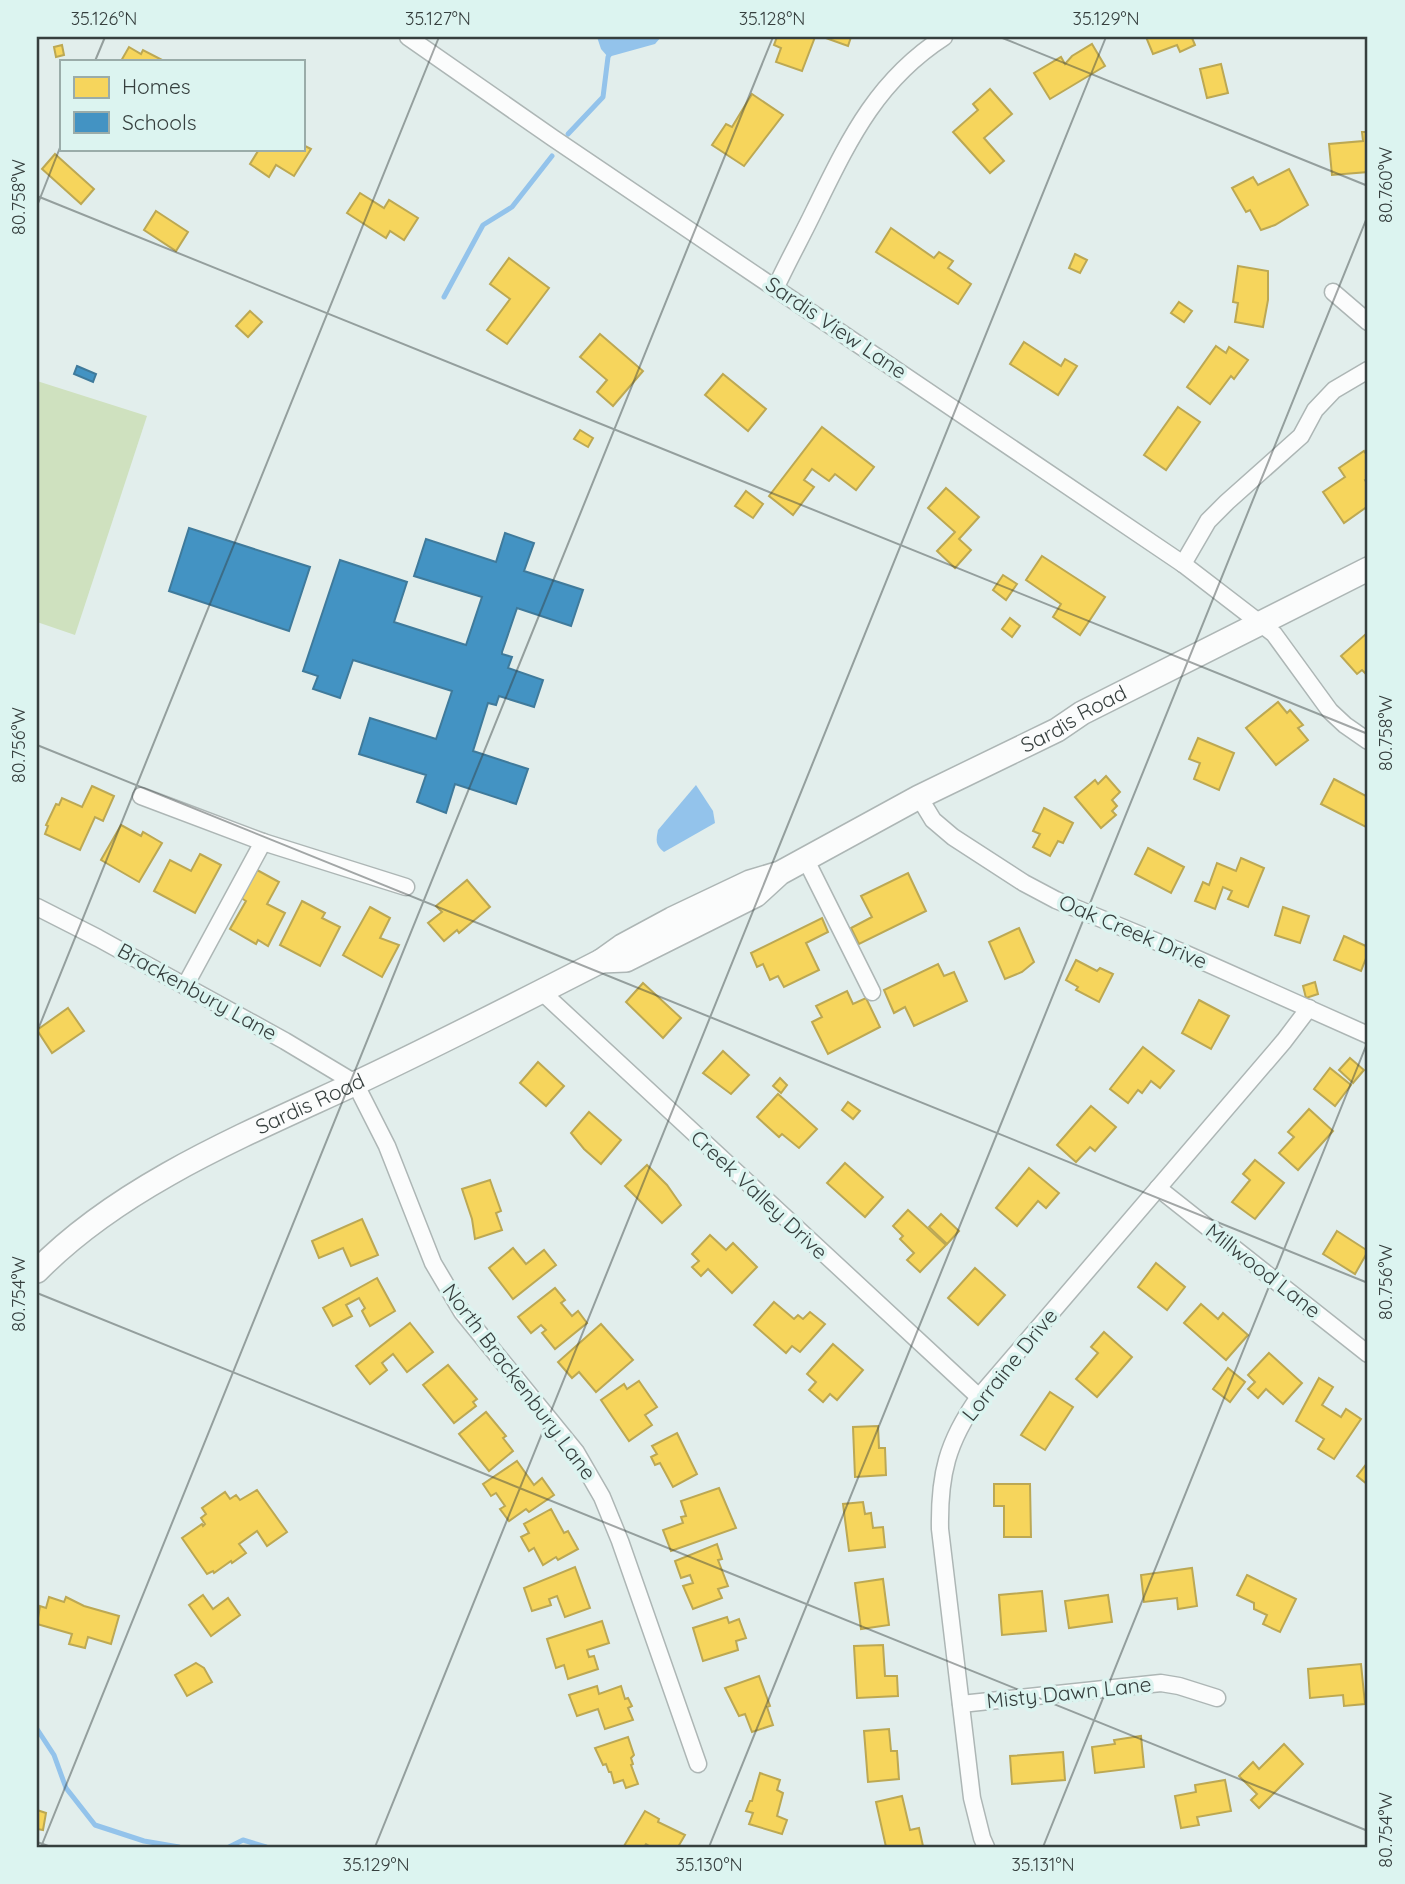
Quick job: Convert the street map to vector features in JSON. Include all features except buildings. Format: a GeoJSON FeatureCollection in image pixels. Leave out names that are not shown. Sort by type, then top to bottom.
{"type":"FeatureCollection","features":[{"type":"Feature","properties":{"kind":"main road","name":"Sardis Road"},"geometry":{"type":"LineString","coordinates":[[37,1271],[82,1231],[134,1196],[262,1127],[542,992],[672,919],[750,882],[780,873],[806,860],[919,796],[1057,730],[1082,713],[1368,569]]}},
{"type":"Feature","properties":{"kind":"street","name":"Sardis View Lane"},"geometry":{"type":"LineString","coordinates":[[408,37],[1183,564],[1274,634],[1330,710],[1345,725],[1368,741]]}},
{"type":"Feature","properties":{"kind":"street"},"geometry":{"type":"LineString","coordinates":[[776,287],[860,121],[897,74],[922,51],[944,37]]}},
{"type":"Feature","properties":{"kind":"street"},"geometry":{"type":"LineString","coordinates":[[1333,292],[1368,322]]}},
{"type":"Feature","properties":{"kind":"street"},"geometry":{"type":"LineString","coordinates":[[1183,564],[1208,521],[1301,436],[1315,410],[1334,390],[1368,370]]}},
{"type":"Feature","properties":{"kind":"street"},"geometry":{"type":"LineString","coordinates":[[141,796],[262,842],[406,887]]}},
{"type":"Feature","properties":{"kind":"street","name":"Oak Creek Drive"},"geometry":{"type":"LineString","coordinates":[[919,796],[933,820],[953,837],[1056,900],[1368,1035]]}},
{"type":"Feature","properties":{"kind":"street"},"geometry":{"type":"LineString","coordinates":[[185,986],[262,842]]}},
{"type":"Feature","properties":{"kind":"street"},"geometry":{"type":"LineString","coordinates":[[806,860],[872,992]]}},
{"type":"Feature","properties":{"kind":"street","name":"Brackenbury Lane"},"geometry":{"type":"LineString","coordinates":[[37,907],[285,1041],[355,1083]]}},
{"type":"Feature","properties":{"kind":"street","name":"Creek Valley Drive"},"geometry":{"type":"LineString","coordinates":[[542,992],[979,1397]]}},
{"type":"Feature","properties":{"kind":"street","name":"Lorraine Drive"},"geometry":{"type":"LineString","coordinates":[[986,1847],[972,1798],[940,1529],[939,1493],[950,1448],[965,1416],[979,1397],[1309,1008]]}},
{"type":"Feature","properties":{"kind":"street","name":"North Brackenbury Lane"},"geometry":{"type":"LineString","coordinates":[[355,1083],[387,1146],[433,1263],[448,1291],[462,1312],[576,1452],[603,1497],[698,1764]]}},
{"type":"Feature","properties":{"kind":"street","name":"Millwood Lane"},"geometry":{"type":"LineString","coordinates":[[1158,1188],[1368,1354]]}},
{"type":"Feature","properties":{"kind":"street","name":"Misty Dawn Lane"},"geometry":{"type":"LineString","coordinates":[[961,1704],[1161,1684],[1179,1686],[1217,1698]]}},
{"type":"Feature","properties":{"kind":"green space"},"geometry":{"type":"Polygon","coordinates":[[[37,381],[147,416],[75,635],[37,622],[37,381]]]}},
{"type":"Feature","properties":{"kind":"water"},"geometry":{"type":"Polygon","coordinates":[[[597,37],[661,37],[655,44],[608,57],[601,49],[597,37]]]}},
{"type":"Feature","properties":{"kind":"water"},"geometry":{"type":"Polygon","coordinates":[[[696,785],[713,811],[715,823],[664,852],[657,842],[658,830],[696,785]]]}},
{"type":"Feature","properties":{"kind":"waterway"},"geometry":{"type":"LineString","coordinates":[[568,134],[603,97],[611,52]]}},
{"type":"Feature","properties":{"kind":"waterway"},"geometry":{"type":"LineString","coordinates":[[444,297],[483,225],[512,207],[552,156]]}},
{"type":"Feature","properties":{"kind":"waterway"},"geometry":{"type":"LineString","coordinates":[[37,1729],[54,1755],[66,1788],[95,1825],[144,1841],[179,1847]]}},
{"type":"Feature","properties":{"kind":"waterway"},"geometry":{"type":"LineString","coordinates":[[229,1847],[243,1840],[266,1847]]}}]}
